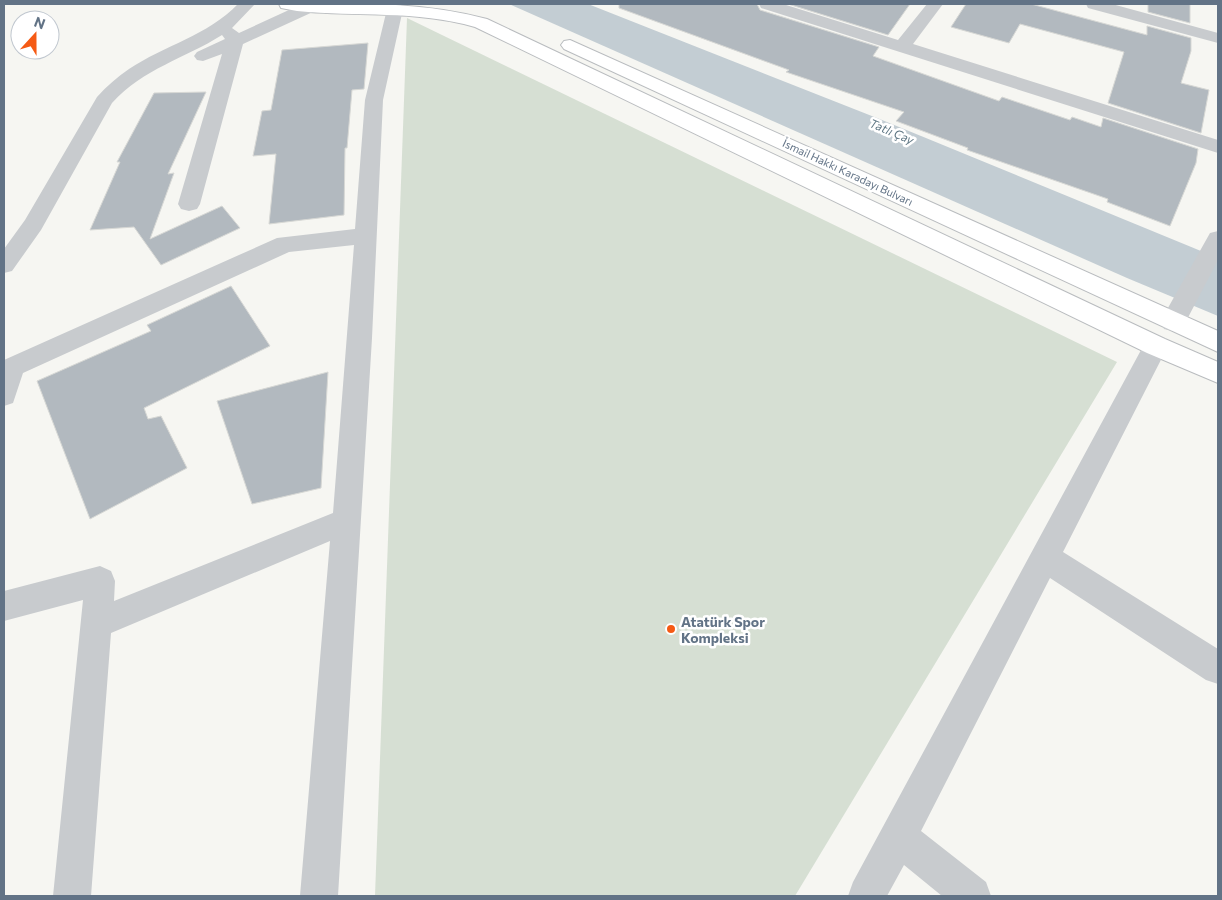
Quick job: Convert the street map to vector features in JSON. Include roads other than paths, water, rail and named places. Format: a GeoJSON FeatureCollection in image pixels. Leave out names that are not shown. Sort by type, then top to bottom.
{"type":"FeatureCollection","features":[{"type":"Feature","properties":{"kind":"highway"},"geometry":{"type":"LineString","coordinates":[[287,4],[309,7],[395,9],[457,16],[488,26],[1170,326],[1218,373]]}},
{"type":"Feature","properties":{"kind":"highway"},"geometry":{"type":"LineString","coordinates":[[309,7],[336,4]]}},
{"type":"Feature","properties":{"kind":"highway","name":"İsmail Hakkı Karadayı Bulvarı"},"geometry":{"type":"LineString","coordinates":[[477,4],[659,85],[1170,326],[1218,342]]}},
{"type":"Feature","properties":{"kind":"street"},"geometry":{"type":"LineString","coordinates":[[189,204],[229,33],[247,4]]}},
{"type":"Feature","properties":{"kind":"street"},"geometry":{"type":"LineString","coordinates":[[767,4],[903,45],[1218,147]]}},
{"type":"Feature","properties":{"kind":"street"},"geometry":{"type":"LineString","coordinates":[[903,45],[935,4]]}},
{"type":"Feature","properties":{"kind":"street"},"geometry":{"type":"LineString","coordinates":[[1094,4],[1218,38]]}},
{"type":"Feature","properties":{"kind":"street"},"geometry":{"type":"LineString","coordinates":[[4,265],[33,225],[106,99],[127,91],[229,33],[309,7]]}},
{"type":"Feature","properties":{"kind":"street"},"geometry":{"type":"LineString","coordinates":[[319,896],[374,100],[395,9]]}},
{"type":"Feature","properties":{"kind":"street"},"geometry":{"type":"LineString","coordinates":[[4,395],[12,367],[242,263],[286,244],[366,236]]}},
{"type":"Feature","properties":{"kind":"street"},"geometry":{"type":"LineString","coordinates":[[867,896],[1044,557],[1215,246]]}},
{"type":"Feature","properties":{"kind":"street"},"geometry":{"type":"LineString","coordinates":[[96,624],[346,520]]}},
{"type":"Feature","properties":{"kind":"street"},"geometry":{"type":"LineString","coordinates":[[1044,557],[1218,668]]}},
{"type":"Feature","properties":{"kind":"street"},"geometry":{"type":"LineString","coordinates":[[4,606],[100,581],[72,896]]}},
{"type":"Feature","properties":{"kind":"street"},"geometry":{"type":"LineString","coordinates":[[898,837],[972,896]]}},
{"type":"Feature","properties":{"kind":"water","name":"Tatlı Çay"},"geometry":{"type":"Polygon","coordinates":[[[509,4],[588,4],[882,120],[1218,258],[1218,316],[1127,278],[509,4]]]}},
{"type":"Feature","properties":{"kind":"place","name":"Atatürk Spor Kompleksi"},"geometry":{"type":"Point","coordinates":[671,629]}}]}
